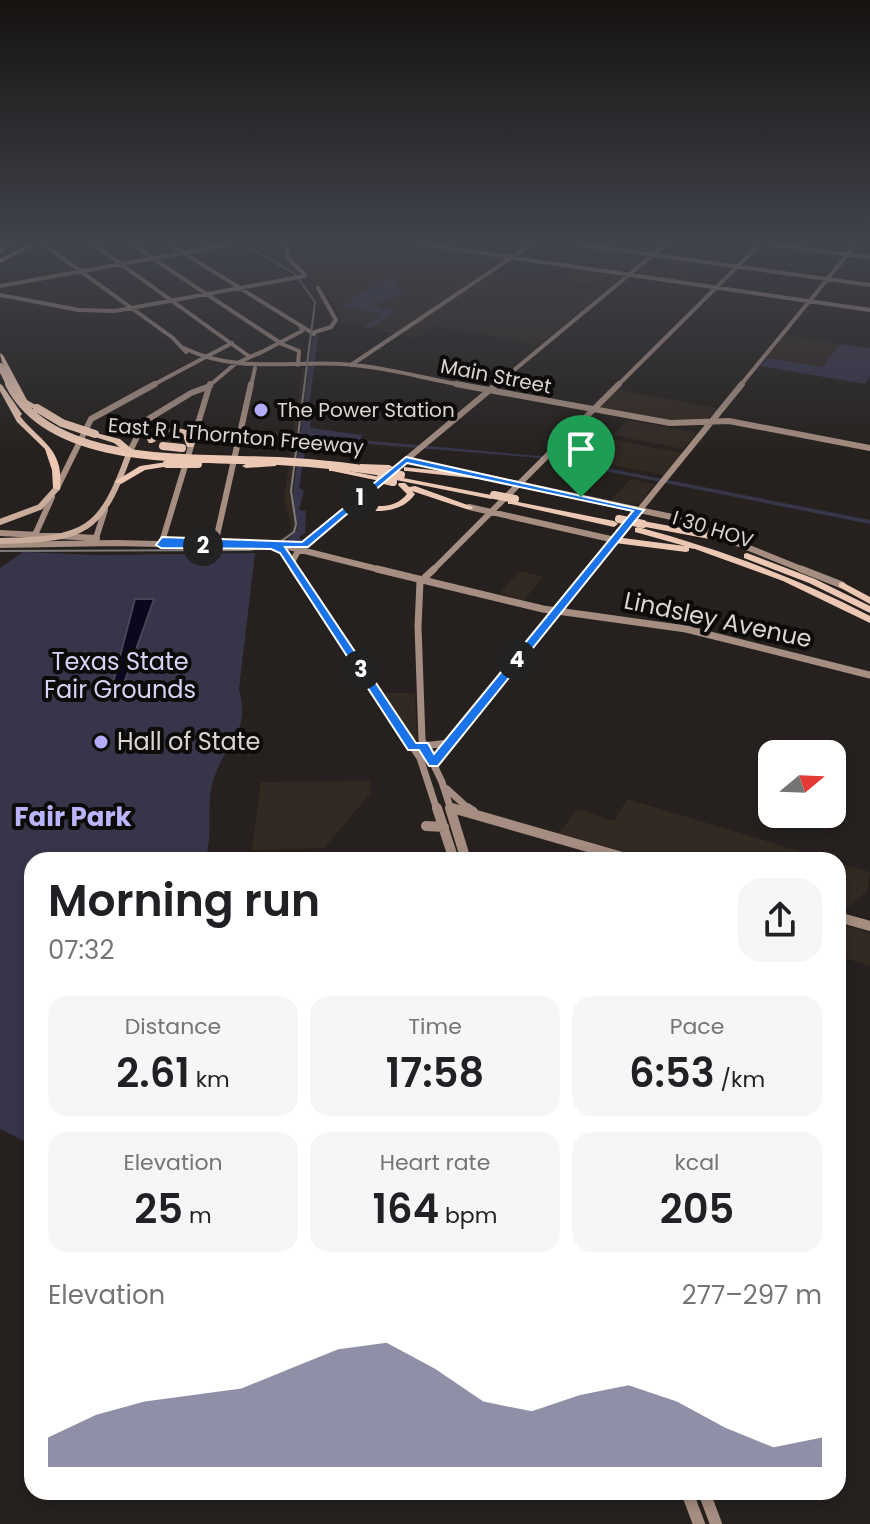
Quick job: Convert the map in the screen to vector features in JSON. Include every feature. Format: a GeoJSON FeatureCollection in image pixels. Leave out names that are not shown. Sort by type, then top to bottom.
{"type":"FeatureCollection","features":[{"type":"Feature","properties":{"kind":"highway","name":"East R L Thornton Freeway"},"geometry":{"type":"LineString","coordinates":[[0,355],[24,401],[42,419],[91,440],[144,450],[363,466],[641,527],[780,576],[870,615]]}},
{"type":"Feature","properties":{"kind":"highway"},"geometry":{"type":"LineString","coordinates":[[0,369],[17,404],[28,416],[57,433],[86,444],[141,454],[320,465],[401,475],[479,477]]}},
{"type":"Feature","properties":{"kind":"highway","name":"East R L Thornton Freeway"},"geometry":{"type":"LineString","coordinates":[[0,386],[13,410],[52,435],[99,449],[170,459],[401,475]]}},
{"type":"Feature","properties":{"kind":"highway"},"geometry":{"type":"LineString","coordinates":[[24,401],[62,423],[117,441],[130,451]]}},
{"type":"Feature","properties":{"kind":"highway"},"geometry":{"type":"LineString","coordinates":[[13,410],[19,422],[48,446],[56,462],[57,488]]}},
{"type":"Feature","properties":{"kind":"highway"},"geometry":{"type":"LineString","coordinates":[[141,424],[152,441],[163,446],[238,455]]}},
{"type":"Feature","properties":{"kind":"highway"},"geometry":{"type":"LineString","coordinates":[[152,441],[149,436],[152,433],[174,429],[185,432],[190,445]]}},
{"type":"Feature","properties":{"kind":"highway"},"geometry":{"type":"LineString","coordinates":[[118,482],[143,468],[167,464],[273,464]]}},
{"type":"Feature","properties":{"kind":"highway"},"geometry":{"type":"LineString","coordinates":[[351,505],[381,508],[402,504],[411,494],[401,475]]}},
{"type":"Feature","properties":{"kind":"highway"},"geometry":{"type":"LineString","coordinates":[[401,475],[469,507]]}},
{"type":"Feature","properties":{"kind":"highway"},"geometry":{"type":"LineString","coordinates":[[641,527],[736,541]]}},
{"type":"Feature","properties":{"kind":"highway","name":"I 30 HOV"},"geometry":{"type":"LineString","coordinates":[[641,527],[766,567],[870,615]]}},
{"type":"Feature","properties":{"kind":"highway"},"geometry":{"type":"LineString","coordinates":[[615,540],[706,553],[780,576]]}},
{"type":"Feature","properties":{"kind":"highway"},"geometry":{"type":"LineString","coordinates":[[842,585],[870,601]]}},
{"type":"Feature","properties":{"kind":"main road"},"geometry":{"type":"LineString","coordinates":[[142,315],[184,348],[220,368],[222,376]]}},
{"type":"Feature","properties":{"kind":"main road"},"geometry":{"type":"LineString","coordinates":[[193,315],[241,348],[255,367]]}},
{"type":"Feature","properties":{"kind":"main road"},"geometry":{"type":"LineString","coordinates":[[212,363],[255,367],[299,365],[300,352],[239,315]]}},
{"type":"Feature","properties":{"kind":"main road"},"geometry":{"type":"LineString","coordinates":[[282,315],[312,332],[335,323],[336,315]]}},
{"type":"Feature","properties":{"kind":"main road"},"geometry":{"type":"LineString","coordinates":[[96,538],[141,424],[194,391],[209,386],[249,358],[280,342],[323,328],[330,323],[331,315]]}},
{"type":"Feature","properties":{"kind":"main road"},"geometry":{"type":"LineString","coordinates":[[349,366],[425,315]]}},
{"type":"Feature","properties":{"kind":"main road"},"geometry":{"type":"LineString","coordinates":[[291,564],[302,547],[351,505],[401,475],[487,390],[579,315]]}},
{"type":"Feature","properties":{"kind":"main road"},"geometry":{"type":"LineString","coordinates":[[464,852],[442,782],[423,746],[418,586],[516,484],[688,315]]}},
{"type":"Feature","properties":{"kind":"main road"},"geometry":{"type":"LineString","coordinates":[[434,763],[797,315]]}},
{"type":"Feature","properties":{"kind":"main road"},"geometry":{"type":"LineString","coordinates":[[288,339],[303,331],[301,327]]}},
{"type":"Feature","properties":{"kind":"main road"},"geometry":{"type":"LineString","coordinates":[[219,348],[225,341],[223,336]]}},
{"type":"Feature","properties":{"kind":"main road"},"geometry":{"type":"LineString","coordinates":[[36,537],[91,419],[232,343]]}},
{"type":"Feature","properties":{"kind":"main road"},"geometry":{"type":"LineString","coordinates":[[200,358],[237,366]]}},
{"type":"Feature","properties":{"kind":"main road"},"geometry":{"type":"LineString","coordinates":[[220,362],[249,358]]}},
{"type":"Feature","properties":{"kind":"main road","name":"Main Street"},"geometry":{"type":"LineString","coordinates":[[299,365],[349,366],[680,427]]}},
{"type":"Feature","properties":{"kind":"main road","name":"Main Street"},"geometry":{"type":"LineString","coordinates":[[299,365],[349,366]]}},
{"type":"Feature","properties":{"kind":"main road"},"geometry":{"type":"LineString","coordinates":[[222,376],[255,367]]}},
{"type":"Feature","properties":{"kind":"main road"},"geometry":{"type":"LineString","coordinates":[[212,544],[255,367]]}},
{"type":"Feature","properties":{"kind":"main road"},"geometry":{"type":"LineString","coordinates":[[161,542],[209,386]]}},
{"type":"Feature","properties":{"kind":"main road"},"geometry":{"type":"LineString","coordinates":[[194,391],[201,392],[205,397]]}},
{"type":"Feature","properties":{"kind":"main road"},"geometry":{"type":"LineString","coordinates":[[680,427],[729,421],[870,449]]}},
{"type":"Feature","properties":{"kind":"main road"},"geometry":{"type":"LineString","coordinates":[[710,422],[870,449]]}},
{"type":"Feature","properties":{"kind":"main road","name":"Main Street"},"geometry":{"type":"LineString","coordinates":[[657,423],[683,425],[710,422]]}},
{"type":"Feature","properties":{"kind":"main road"},"geometry":{"type":"LineString","coordinates":[[680,427],[700,434]]}},
{"type":"Feature","properties":{"kind":"main road"},"geometry":{"type":"LineString","coordinates":[[57,476],[69,465]]}},
{"type":"Feature","properties":{"kind":"main road"},"geometry":{"type":"LineString","coordinates":[[479,477],[686,522],[842,585]]}},
{"type":"Feature","properties":{"kind":"main road"},"geometry":{"type":"LineString","coordinates":[[0,522],[28,513],[52,497]]}},
{"type":"Feature","properties":{"kind":"main road"},"geometry":{"type":"LineString","coordinates":[[469,507],[615,540]]}},
{"type":"Feature","properties":{"kind":"main road"},"geometry":{"type":"LineString","coordinates":[[57,536],[85,526],[105,510]]}},
{"type":"Feature","properties":{"kind":"main road"},"geometry":{"type":"LineString","coordinates":[[0,533],[36,537],[49,544]]}},
{"type":"Feature","properties":{"kind":"main road"},"geometry":{"type":"LineString","coordinates":[[0,543],[57,536],[302,547],[412,577],[424,577]]}},
{"type":"Feature","properties":{"kind":"main road"},"geometry":{"type":"LineString","coordinates":[[0,543],[161,542]]}},
{"type":"Feature","properties":{"kind":"main road"},"geometry":{"type":"LineString","coordinates":[[212,544],[302,547],[424,577]]}},
{"type":"Feature","properties":{"kind":"main road"},"geometry":{"type":"LineString","coordinates":[[276,546],[285,552],[425,767],[452,852]]}},
{"type":"Feature","properties":{"kind":"main road"},"geometry":{"type":"LineString","coordinates":[[409,587],[412,577]]}},
{"type":"Feature","properties":{"kind":"main road","name":"Lindsley Avenue"},"geometry":{"type":"LineString","coordinates":[[424,577],[556,611],[686,629],[870,675]]}},
{"type":"Feature","properties":{"kind":"main road"},"geometry":{"type":"LineString","coordinates":[[412,747],[449,743]]}},
{"type":"Feature","properties":{"kind":"main road"},"geometry":{"type":"LineString","coordinates":[[442,782],[464,807],[500,822]]}},
{"type":"Feature","properties":{"kind":"main road"},"geometry":{"type":"LineString","coordinates":[[434,792],[451,808],[605,852]]}},
{"type":"Feature","properties":{"kind":"main road"},"geometry":{"type":"LineString","coordinates":[[440,813],[464,807]]}},
{"type":"Feature","properties":{"kind":"main road"},"geometry":{"type":"LineString","coordinates":[[456,826],[462,819],[474,816]]}},
{"type":"Feature","properties":{"kind":"main road"},"geometry":{"type":"LineString","coordinates":[[426,826],[444,827]]}},
{"type":"Feature","properties":{"kind":"main road"},"geometry":{"type":"LineString","coordinates":[[846,919],[870,926]]}},
{"type":"Feature","properties":{"kind":"main road"},"geometry":{"type":"LineString","coordinates":[[690,1500],[699,1524]]}},
{"type":"Feature","properties":{"kind":"main road"},"geometry":{"type":"LineString","coordinates":[[707,1500],[716,1524]]}},
{"type":"Feature","properties":{"kind":"shaded area"},"geometry":{"type":"Polygon","coordinates":[[[339,315],[575,315],[540,345],[434,326],[417,338],[339,322],[339,315]]]}},
{"type":"Feature","properties":{"kind":"shaded area"},"geometry":{"type":"Polygon","coordinates":[[[785,335],[840,344],[823,367],[767,358],[785,335]]]}},
{"type":"Feature","properties":{"kind":"shaded area"},"geometry":{"type":"Polygon","coordinates":[[[303,368],[310,368],[292,502],[297,530],[286,541],[278,540],[289,533],[291,527],[284,499],[293,437],[247,433],[248,429],[293,433],[303,368]]]}},
{"type":"Feature","properties":{"kind":"shaded area"},"geometry":{"type":"Polygon","coordinates":[[[618,390],[717,408],[707,419],[668,421],[599,407],[618,390]]]}},
{"type":"Feature","properties":{"kind":"shaded area"},"geometry":{"type":"Polygon","coordinates":[[[627,420],[696,434],[683,449],[613,435],[627,420]]]}},
{"type":"Feature","properties":{"kind":"shaded area"},"geometry":{"type":"Polygon","coordinates":[[[576,432],[682,453],[664,475],[553,454],[576,432]]]}},
{"type":"Feature","properties":{"kind":"shaded area"},"geometry":{"type":"Polygon","coordinates":[[[631,479],[654,484],[640,504],[610,501],[631,479]]]}},
{"type":"Feature","properties":{"kind":"shaded area"},"geometry":{"type":"Polygon","coordinates":[[[519,571],[543,577],[524,600],[499,594],[519,571]]]}},
{"type":"Feature","properties":{"kind":"shaded area"},"geometry":{"type":"Polygon","coordinates":[[[135,599],[154,599],[124,683],[113,683],[135,599]]]}},
{"type":"Feature","properties":{"kind":"shaded area"},"geometry":{"type":"Polygon","coordinates":[[[381,693],[415,693],[417,741],[414,742],[381,693]]]}},
{"type":"Feature","properties":{"kind":"shaded area"},"geometry":{"type":"Polygon","coordinates":[[[370,781],[371,793],[324,848],[252,850],[261,782],[370,781]]]}},
{"type":"Feature","properties":{"kind":"shaded area"},"geometry":{"type":"Polygon","coordinates":[[[627,799],[803,852],[624,852],[559,833],[577,809],[614,821],[627,799]]]}},
{"type":"Feature","properties":{"kind":"shaded area"},"geometry":{"type":"Polygon","coordinates":[[[846,865],[870,872],[867,891],[846,910],[846,865]]]}},
{"type":"Feature","properties":{"kind":"shaded area"},"geometry":{"type":"Polygon","coordinates":[[[846,926],[870,933],[870,966],[846,958],[846,926]]]}},
{"type":"Feature","properties":{"kind":"green space"},"geometry":{"type":"Polygon","coordinates":[[[379,315],[390,315],[370,328],[363,327],[379,315]]]}},
{"type":"Feature","properties":{"kind":"green space"},"geometry":{"type":"Polygon","coordinates":[[[313,335],[318,336],[309,407],[313,408],[310,428],[362,435],[360,440],[551,457],[870,520],[870,524],[540,458],[307,439],[299,488],[304,491],[299,510],[306,511],[305,533],[299,537],[303,541],[286,541],[297,530],[292,502],[313,335]]]}},
{"type":"Feature","properties":{"kind":"green space"},"geometry":{"type":"Polygon","coordinates":[[[840,344],[870,348],[870,376],[865,384],[760,366],[767,358],[823,367],[840,344]]]}},
{"type":"Feature","properties":{"kind":"green space","name":"Texas State Fair Grounds"},"geometry":{"type":"Polygon","coordinates":[[[23,552],[98,555],[255,553],[239,689],[242,716],[240,727],[219,765],[211,788],[207,852],[24,852],[24,1141],[0,1129],[0,568],[23,552]]]}},
{"type":"Feature","properties":{"kind":"tram line"},"geometry":{"type":"LineString","coordinates":[[0,551],[250,550],[277,544],[294,532],[296,524],[291,491],[313,315]]}},
{"type":"Feature","properties":{"kind":"place","name":"The Power Station"},"geometry":{"type":"Point","coordinates":[261,410]}},
{"type":"Feature","properties":{"kind":"place","name":"Hall of State"},"geometry":{"type":"Point","coordinates":[101,742]}},
{"type":"Feature","properties":{"kind":"district","name":"Fair Park"},"geometry":{"type":"Point","coordinates":[73,817]}},
{"type":"Feature","properties":{"kind":"route"},"geometry":{"type":"LineString","coordinates":[[406,460],[581,497],[639,510],[434,763],[423,746],[412,747],[284,551],[276,546],[161,545],[162,540],[304,545],[406,460]]}}]}
